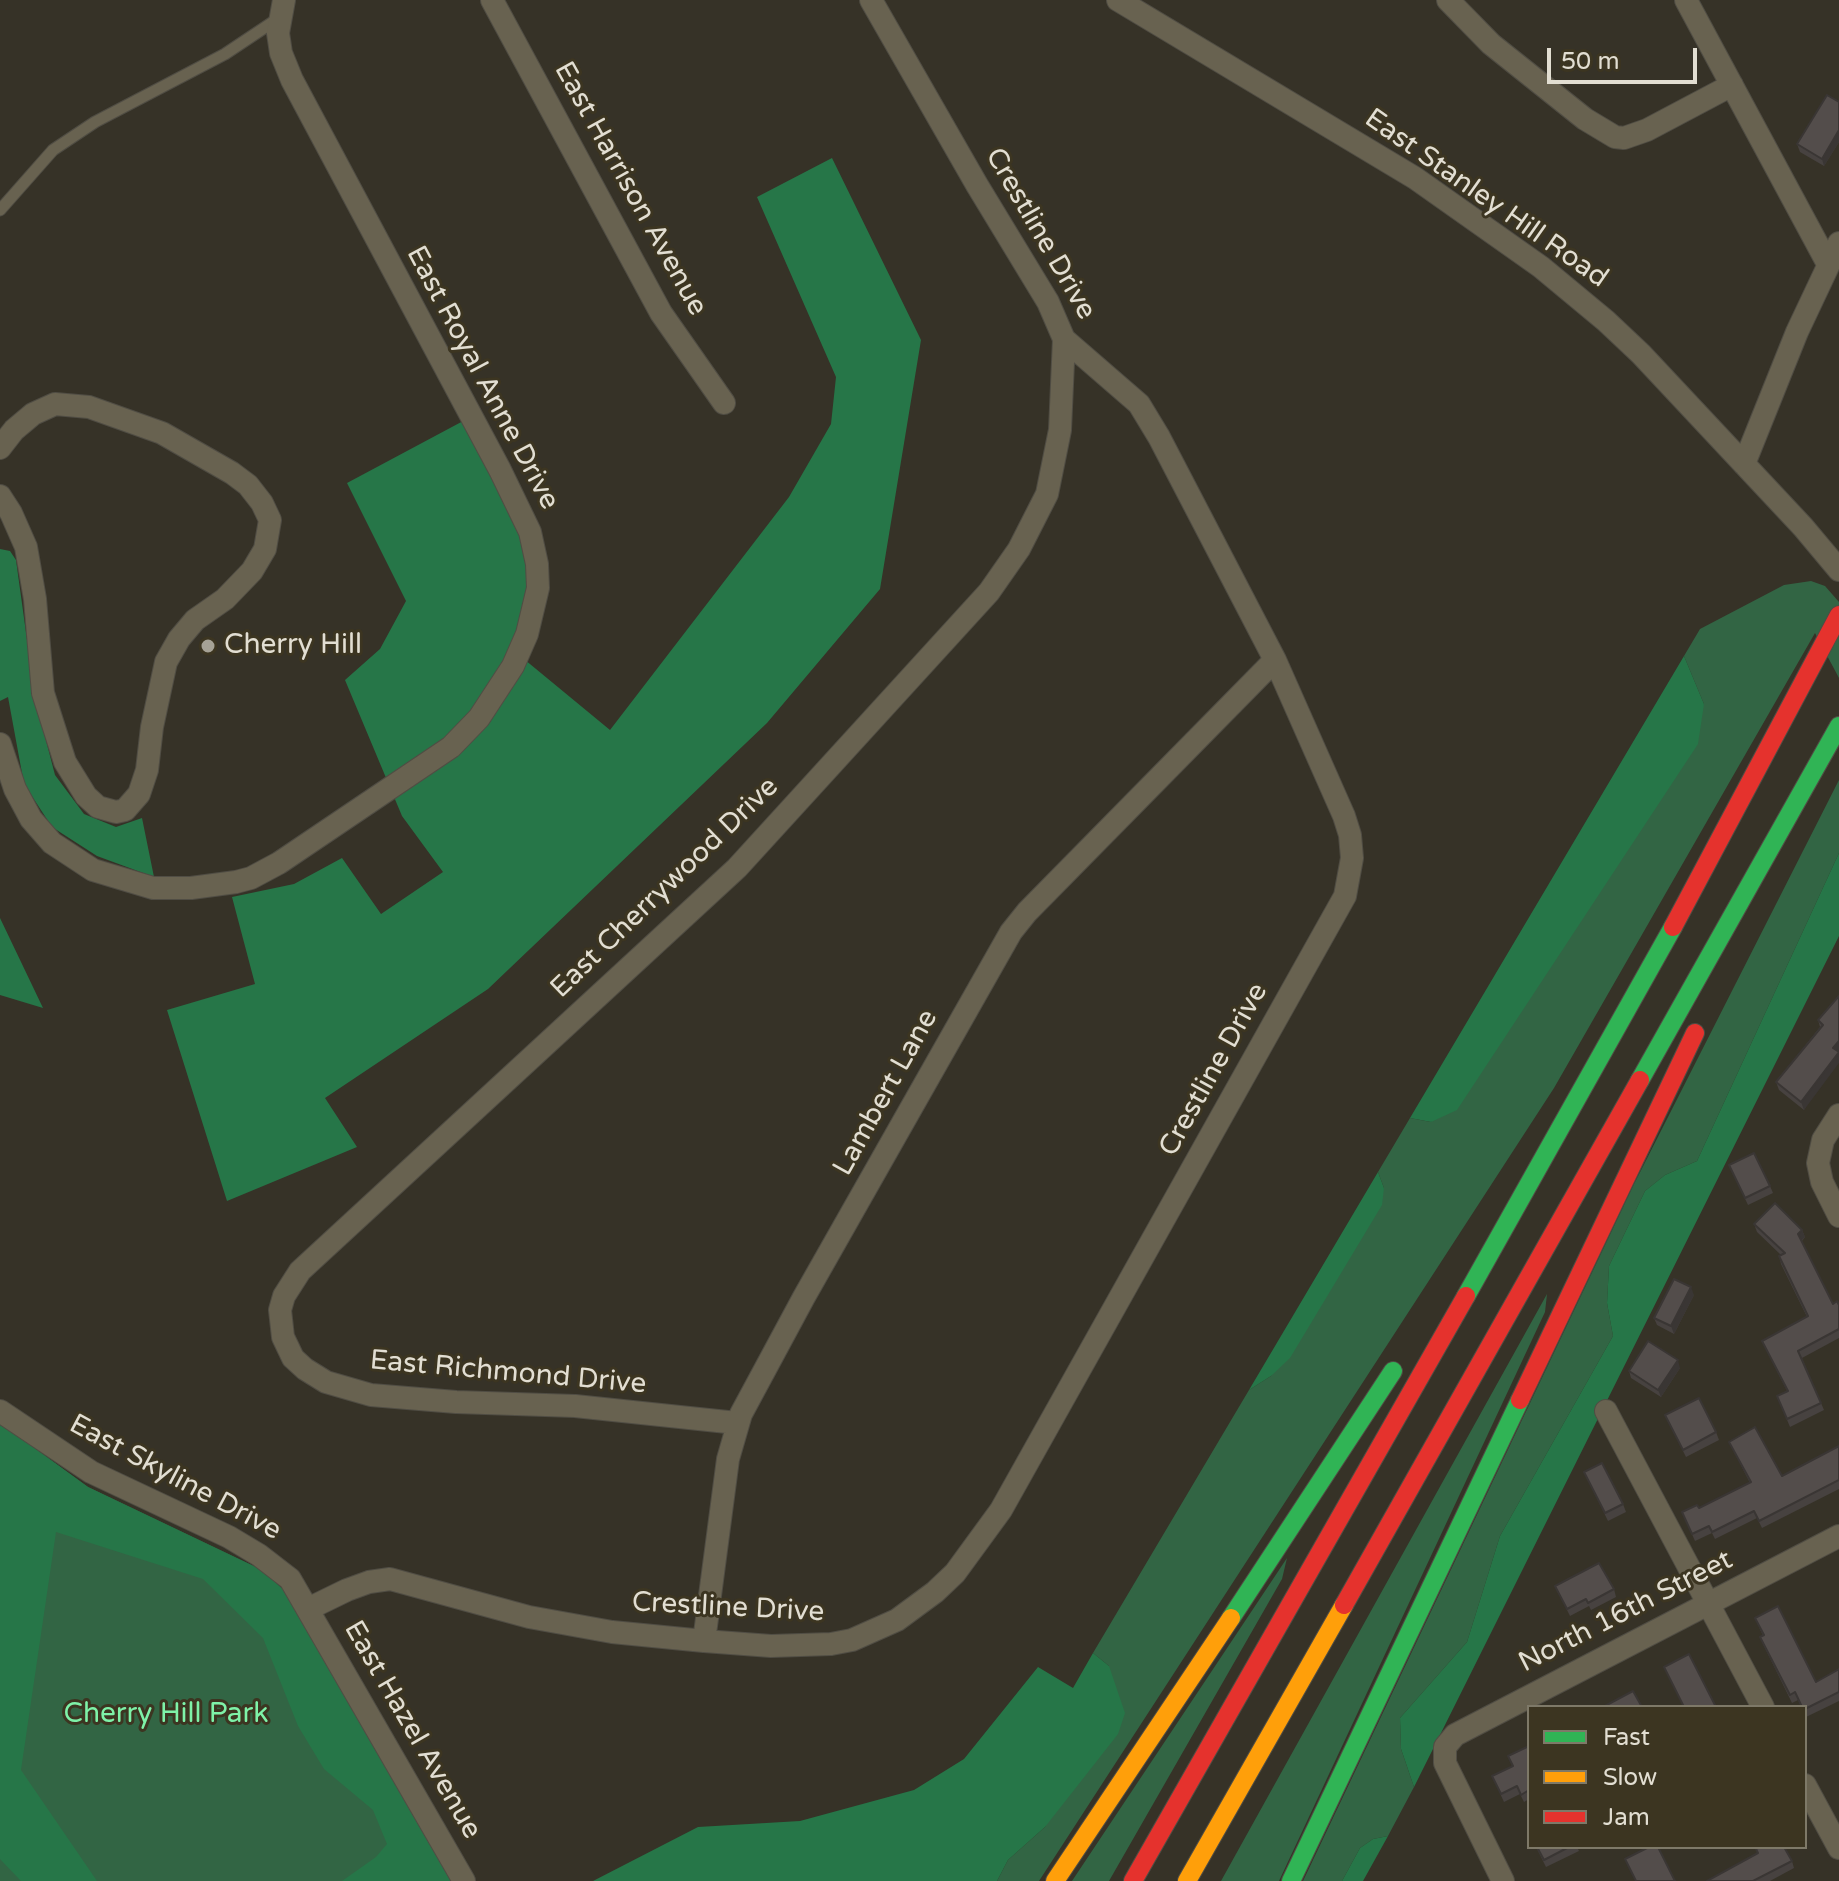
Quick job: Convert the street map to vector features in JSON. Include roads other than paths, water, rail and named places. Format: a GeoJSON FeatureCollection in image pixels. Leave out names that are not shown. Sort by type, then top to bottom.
{"type":"FeatureCollection","features":[{"type":"Feature","properties":{"kind":"highway"},"geometry":{"type":"LineString","coordinates":[[1133,1881],[1565,1121],[1687,901],[1839,615]]}},
{"type":"Feature","properties":{"kind":"highway"},"geometry":{"type":"LineString","coordinates":[[1187,1881],[1445,1429],[1839,726]]}},
{"type":"Feature","properties":{"kind":"highway"},"geometry":{"type":"LineString","coordinates":[[1739,943],[1773,873],[1823,754]]}},
{"type":"Feature","properties":{"kind":"highway"},"geometry":{"type":"LineString","coordinates":[[1291,1881],[1705,1012]]}},
{"type":"Feature","properties":{"kind":"highway"},"geometry":{"type":"LineString","coordinates":[[1451,1285],[1565,1121]]}},
{"type":"Feature","properties":{"kind":"highway"},"geometry":{"type":"LineString","coordinates":[[1055,1881],[1401,1360]]}},
{"type":"Feature","properties":{"kind":"street","name":"East Harrison Avenue"},"geometry":{"type":"LineString","coordinates":[[492,0],[661,313],[724,403]]}},
{"type":"Feature","properties":{"kind":"street","name":"Crestline Drive"},"geometry":{"type":"LineString","coordinates":[[308,1609],[347,1590],[390,1579],[529,1617],[612,1632],[704,1641],[804,1646],[852,1640],[897,1620],[935,1592],[964,1562],[1001,1510],[1345,896],[1352,858],[1350,835],[1310,735],[1275,660],[1139,404],[1064,339],[1048,302],[871,0]]}},
{"type":"Feature","properties":{"kind":"street","name":"East Stanley Hill Road"},"geometry":{"type":"LineString","coordinates":[[1118,0],[1415,178],[1541,267],[1641,354],[1839,570]]}},
{"type":"Feature","properties":{"kind":"street"},"geometry":{"type":"LineString","coordinates":[[1448,0],[1491,44],[1585,119],[1615,137],[1624,138],[1647,130],[1732,85]]}},
{"type":"Feature","properties":{"kind":"street"},"geometry":{"type":"LineString","coordinates":[[1686,0],[1828,264]]}},
{"type":"Feature","properties":{"kind":"street","name":"East Royal Anne Drive"},"geometry":{"type":"LineString","coordinates":[[0,744],[15,789],[31,819],[52,843],[93,870],[153,888],[191,888],[236,882],[251,878],[279,863],[451,747],[479,718],[513,666],[527,634],[538,588],[537,564],[530,532],[292,80],[281,53],[282,9]]}},
{"type":"Feature","properties":{"kind":"street"},"geometry":{"type":"LineString","coordinates":[[1744,464],[1797,332],[1839,243]]}},
{"type":"Feature","properties":{"kind":"street","name":"East Cherrywood Drive"},"geometry":{"type":"LineString","coordinates":[[289,1349],[280,1326],[280,1310],[284,1296],[300,1271],[737,868],[989,592],[1019,549],[1047,494],[1060,430],[1064,339]]}},
{"type":"Feature","properties":{"kind":"street"},"geometry":{"type":"LineString","coordinates":[[0,448],[14,430],[33,414],[55,404],[89,407],[162,433],[232,473],[248,485],[270,520],[265,549],[252,571],[225,599],[195,620],[166,662],[152,727],[147,770],[139,794],[125,810],[106,811],[98,807],[86,796],[65,762],[43,693],[35,599],[26,547],[0,496]]}},
{"type":"Feature","properties":{"kind":"street","name":"Lambert Lane"},"geometry":{"type":"LineString","coordinates":[[704,1641],[728,1459],[737,1423],[804,1297],[1011,932],[1027,912],[1275,660]]}},
{"type":"Feature","properties":{"kind":"street"},"geometry":{"type":"LineString","coordinates":[[1839,1115],[1829,1128],[1818,1154],[1822,1182],[1839,1216]]}},
{"type":"Feature","properties":{"kind":"street","name":"East Richmond Drive"},"geometry":{"type":"LineString","coordinates":[[289,1349],[305,1369],[326,1382],[371,1395],[456,1402],[575,1406],[737,1423]]}},
{"type":"Feature","properties":{"kind":"street","name":"East Skyline Drive"},"geometry":{"type":"LineString","coordinates":[[0,1411],[91,1472],[229,1537],[259,1555],[290,1579],[308,1609]]}},
{"type":"Feature","properties":{"kind":"street"},"geometry":{"type":"LineString","coordinates":[[1606,1411],[1762,1705]]}},
{"type":"Feature","properties":{"kind":"street","name":"North 16th Street"},"geometry":{"type":"LineString","coordinates":[[1503,1881],[1445,1763],[1445,1747],[1455,1735],[1839,1536]]}},
{"type":"Feature","properties":{"kind":"street","name":"East Hazel Avenue"},"geometry":{"type":"LineString","coordinates":[[308,1609],[464,1881]]}},
{"type":"Feature","properties":{"kind":"street"},"geometry":{"type":"LineString","coordinates":[[1807,1789],[1839,1848]]}},
{"type":"Feature","properties":{"kind":"lane"},"geometry":{"type":"LineString","coordinates":[[0,210],[53,150],[95,122],[225,54],[282,9]]}},
{"type":"Feature","properties":{"kind":"place","name":"Cherry Hill"},"geometry":{"type":"Point","coordinates":[208,646]}},
{"type":"Feature","properties":{"kind":"park label","name":"Cherry Hill Park"},"geometry":{"type":"Point","coordinates":[166,1715]}}]}
